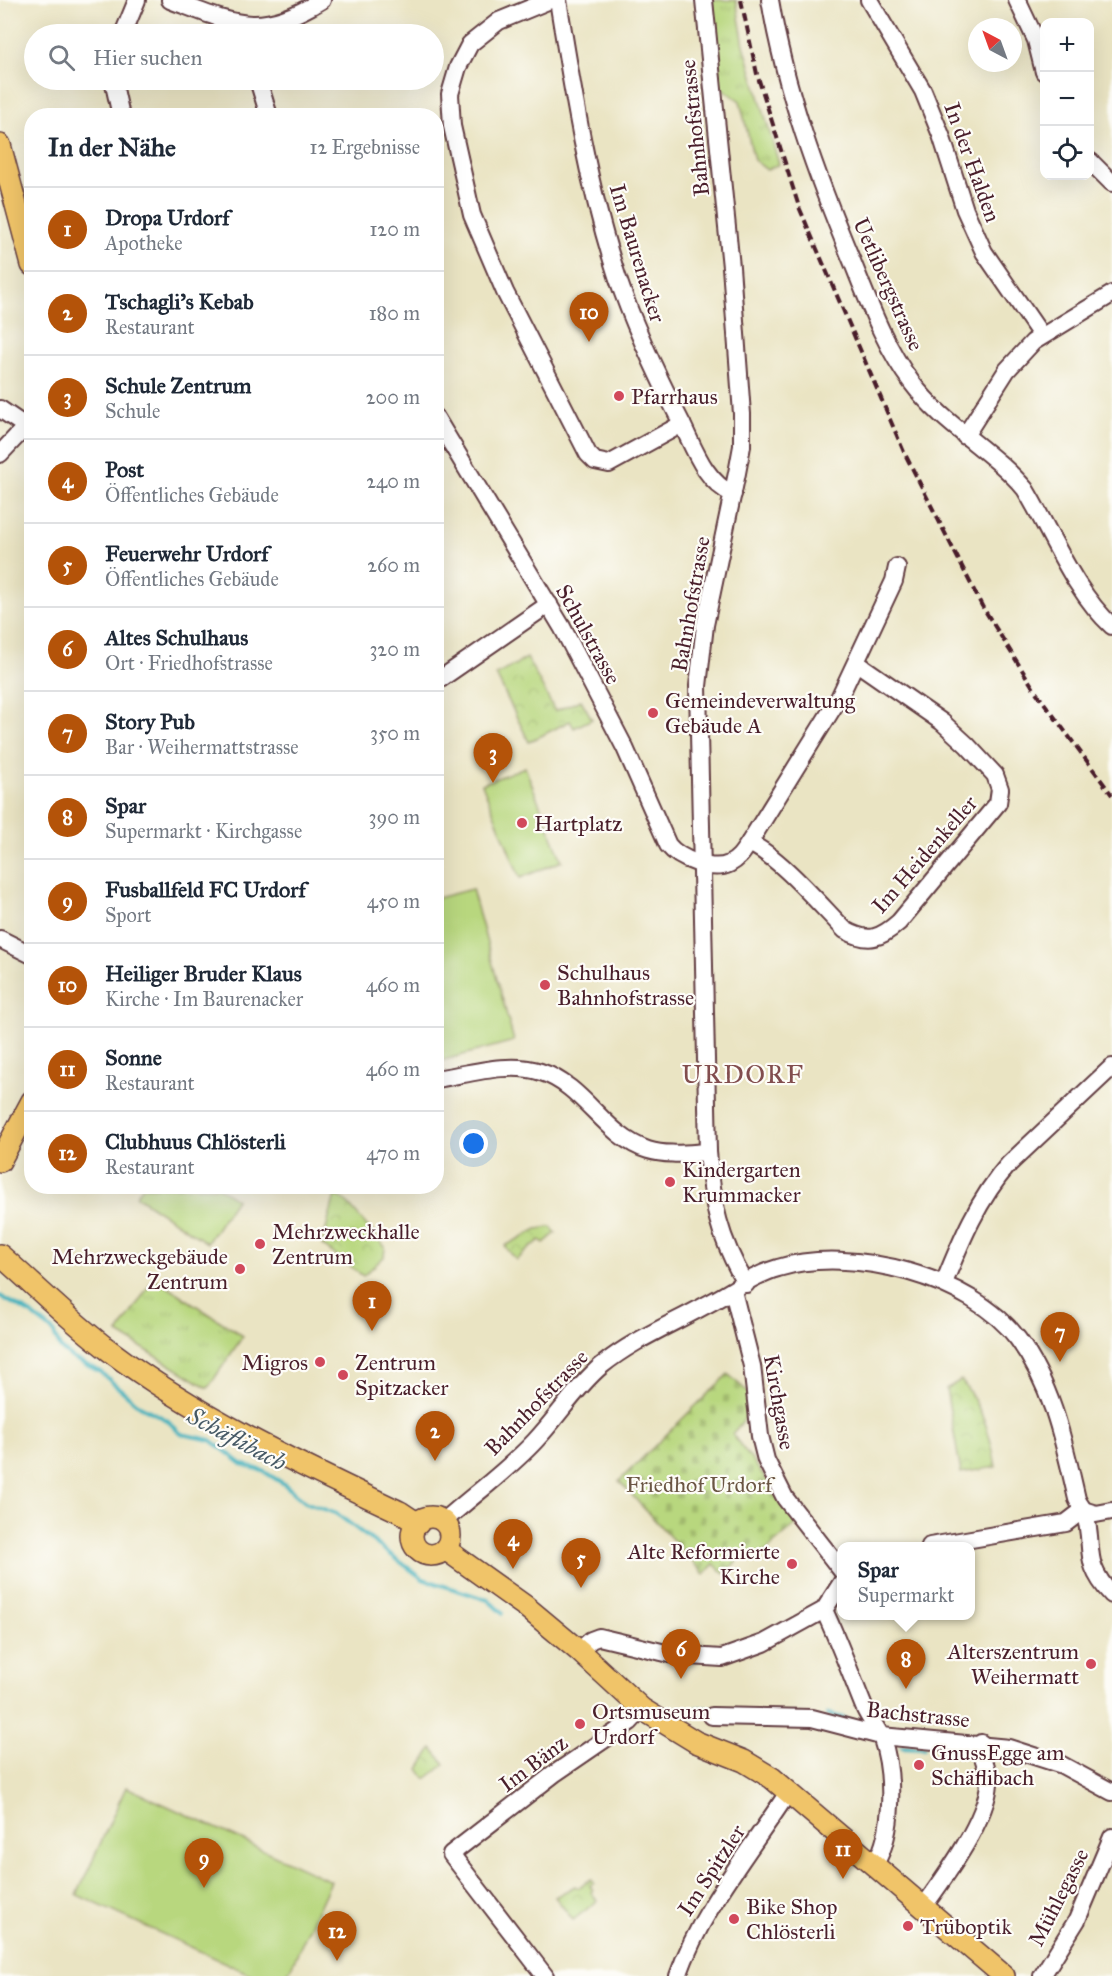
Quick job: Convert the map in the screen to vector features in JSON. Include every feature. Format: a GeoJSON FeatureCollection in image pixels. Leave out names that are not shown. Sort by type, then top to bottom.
{"type":"FeatureCollection","features":[{"type":"Feature","properties":{"kind":"main road"},"geometry":{"type":"LineString","coordinates":[[0,145],[24,235]]}},
{"type":"Feature","properties":{"kind":"main road"},"geometry":{"type":"LineString","coordinates":[[0,1161],[24,1116]]}},
{"type":"Feature","properties":{"kind":"main road"},"geometry":{"type":"LineString","coordinates":[[0,1255],[103,1346],[162,1386],[238,1430],[400,1512],[418,1524]]}},
{"type":"Feature","properties":{"kind":"main road"},"geometry":{"type":"LineString","coordinates":[[431,1518],[444,1522],[450,1536],[445,1549],[433,1555],[420,1551],[413,1541],[418,1524],[431,1518]]}},
{"type":"Feature","properties":{"kind":"main road"},"geometry":{"type":"LineString","coordinates":[[445,1549],[525,1606],[579,1651],[642,1709],[696,1742],[760,1770],[789,1791],[1005,1976]]}},
{"type":"Feature","properties":{"kind":"street"},"geometry":{"type":"LineString","coordinates":[[127,24],[137,0]]}},
{"type":"Feature","properties":{"kind":"street"},"geometry":{"type":"LineString","coordinates":[[170,0],[228,24]]}},
{"type":"Feature","properties":{"kind":"street"},"geometry":{"type":"LineString","coordinates":[[268,24],[284,19],[322,0]]}},
{"type":"Feature","properties":{"kind":"street"},"geometry":{"type":"LineString","coordinates":[[550,0],[499,21],[477,36],[465,53],[452,82],[450,94],[452,126],[472,215],[505,292],[588,454],[595,460],[609,464],[682,424]]}},
{"type":"Feature","properties":{"kind":"street","name":"Im Baurenacker"},"geometry":{"type":"LineString","coordinates":[[558,0],[576,112],[598,211],[617,276],[646,354],[682,424],[712,480],[733,494]]}},
{"type":"Feature","properties":{"kind":"street","name":"Bahnhofstrasse"},"geometry":{"type":"LineString","coordinates":[[444,1522],[535,1441],[573,1394],[601,1366],[629,1345],[739,1287],[722,1240],[712,1195],[708,1152],[698,686],[705,625],[742,446],[741,402],[704,0]]}},
{"type":"Feature","properties":{"kind":"street","name":"Uetlibergstrasse"},"geometry":{"type":"LineString","coordinates":[[770,0],[790,88],[813,159],[842,237],[882,331],[913,384],[936,411],[1025,489],[1090,603],[1112,626]]}},
{"type":"Feature","properties":{"kind":"street","name":"In der Halden"},"geometry":{"type":"LineString","coordinates":[[869,0],[923,91],[941,135],[965,210],[984,252],[1041,336]]}},
{"type":"Feature","properties":{"kind":"street"},"geometry":{"type":"LineString","coordinates":[[1017,0],[1036,40],[1040,56]]}},
{"type":"Feature","properties":{"kind":"street"},"geometry":{"type":"LineString","coordinates":[[116,90],[120,108]]}},
{"type":"Feature","properties":{"kind":"street"},"geometry":{"type":"LineString","coordinates":[[261,90],[267,108]]}},
{"type":"Feature","properties":{"kind":"street"},"geometry":{"type":"LineString","coordinates":[[1094,166],[1112,183]]}},
{"type":"Feature","properties":{"kind":"street"},"geometry":{"type":"LineString","coordinates":[[965,436],[1006,370],[1041,336],[1112,294]]}},
{"type":"Feature","properties":{"kind":"street"},"geometry":{"type":"LineString","coordinates":[[0,409],[24,421]]}},
{"type":"Feature","properties":{"kind":"street"},"geometry":{"type":"LineString","coordinates":[[0,454],[24,427]]}},
{"type":"Feature","properties":{"kind":"street","name":"Schulstrasse"},"geometry":{"type":"LineString","coordinates":[[444,431],[549,604],[625,748],[668,845],[680,856],[701,863]]}},
{"type":"Feature","properties":{"kind":"street"},"geometry":{"type":"LineString","coordinates":[[701,863],[720,866],[740,857],[824,724],[858,663],[894,581],[897,567]]}},
{"type":"Feature","properties":{"kind":"street"},"geometry":{"type":"LineString","coordinates":[[444,676],[549,604]]}},
{"type":"Feature","properties":{"kind":"street","name":"Im Heidenkeller"},"geometry":{"type":"LineString","coordinates":[[749,843],[765,853],[845,930],[858,937],[881,936],[899,922],[998,802],[1000,789],[995,775],[968,745],[933,716],[858,663]]}},
{"type":"Feature","properties":{"kind":"street"},"geometry":{"type":"LineString","coordinates":[[0,939],[24,951]]}},
{"type":"Feature","properties":{"kind":"street"},"geometry":{"type":"LineString","coordinates":[[944,1283],[966,1229],[993,1181],[1112,1067]]}},
{"type":"Feature","properties":{"kind":"street"},"geometry":{"type":"LineString","coordinates":[[444,1078],[500,1069],[524,1068],[543,1072],[564,1083],[614,1130],[642,1148],[663,1153],[708,1152]]}},
{"type":"Feature","properties":{"kind":"street"},"geometry":{"type":"LineString","coordinates":[[739,1287],[777,1268],[823,1259],[887,1265],[944,1283],[976,1301],[1016,1336],[1048,1391],[1077,1499],[1083,1510],[1090,1560],[1104,1586],[1112,1595]]}},
{"type":"Feature","properties":{"kind":"street","name":"Kirchgasse"},"geometry":{"type":"LineString","coordinates":[[739,1287],[766,1460],[785,1498],[837,1565]]}},
{"type":"Feature","properties":{"kind":"street"},"geometry":{"type":"LineString","coordinates":[[1083,1510],[1096,1514],[1112,1511]]}},
{"type":"Feature","properties":{"kind":"street"},"geometry":{"type":"LineString","coordinates":[[954,1542],[1066,1523],[1083,1510]]}},
{"type":"Feature","properties":{"kind":"street"},"geometry":{"type":"LineString","coordinates":[[579,1651],[591,1640],[599,1637],[674,1655],[722,1658],[764,1643],[824,1610],[837,1590]]}},
{"type":"Feature","properties":{"kind":"street"},"geometry":{"type":"LineString","coordinates":[[824,1610],[867,1715],[881,1736],[888,1764],[890,1791],[885,1845],[876,1864]]}},
{"type":"Feature","properties":{"kind":"street","name":"Im Bänz"},"geometry":{"type":"LineString","coordinates":[[545,1976],[450,1854],[554,1774],[630,1722],[642,1709]]}},
{"type":"Feature","properties":{"kind":"street","name":"Bachstrasse"},"geometry":{"type":"LineString","coordinates":[[712,1716],[812,1718],[881,1736],[1038,1756],[1084,1776],[1112,1792]]}},
{"type":"Feature","properties":{"kind":"street"},"geometry":{"type":"LineString","coordinates":[[924,1906],[956,1861],[985,1802],[990,1782],[981,1747]]}},
{"type":"Feature","properties":{"kind":"street","name":"Im Spitzler"},"geometry":{"type":"LineString","coordinates":[[678,1976],[685,1955],[712,1906],[789,1791]]}},
{"type":"Feature","properties":{"kind":"street","name":"Mühlegasse"},"geometry":{"type":"LineString","coordinates":[[1042,1976],[1077,1920],[1112,1837]]}},
{"type":"Feature","properties":{"kind":"green space"},"geometry":{"type":"Polygon","coordinates":[[[710,0],[736,0],[744,45],[779,164],[767,170],[754,160],[740,101],[720,87],[710,0]]]}},
{"type":"Feature","properties":{"kind":"green space"},"geometry":{"type":"Polygon","coordinates":[[[527,658],[555,711],[581,700],[592,719],[574,728],[570,721],[529,742],[496,675],[527,658]]]}},
{"type":"Feature","properties":{"kind":"green space","name":"Hartplatz"},"geometry":{"type":"Polygon","coordinates":[[[525,767],[562,861],[520,878],[482,784],[525,767]]]}},
{"type":"Feature","properties":{"kind":"green space"},"geometry":{"type":"Polygon","coordinates":[[[472,889],[514,1041],[444,1060],[444,896],[472,889]]]}},
{"type":"Feature","properties":{"kind":"green space"},"geometry":{"type":"Polygon","coordinates":[[[137,1194],[228,1194],[236,1199],[207,1243],[136,1196],[137,1194]]]}},
{"type":"Feature","properties":{"kind":"green space"},"geometry":{"type":"Polygon","coordinates":[[[335,1195],[345,1200],[385,1247],[384,1257],[363,1276],[322,1245],[335,1195]]]}},
{"type":"Feature","properties":{"kind":"green space"},"geometry":{"type":"Polygon","coordinates":[[[551,1227],[556,1233],[544,1243],[540,1240],[516,1260],[505,1246],[537,1229],[551,1227]]]}},
{"type":"Feature","properties":{"kind":"green space"},"geometry":{"type":"Polygon","coordinates":[[[154,1278],[243,1336],[208,1388],[118,1333],[154,1278]]]}},
{"type":"Feature","properties":{"kind":"green space","name":"Friedhof Urdorf"},"geometry":{"type":"Polygon","coordinates":[[[728,1374],[749,1393],[750,1413],[732,1434],[799,1522],[757,1559],[748,1550],[724,1574],[714,1564],[704,1574],[619,1481],[728,1374]]]}},
{"type":"Feature","properties":{"kind":"green space"},"geometry":{"type":"Polygon","coordinates":[[[961,1380],[975,1401],[984,1421],[996,1467],[961,1473],[946,1389],[961,1380]]]}},
{"type":"Feature","properties":{"kind":"green space"},"geometry":{"type":"Polygon","coordinates":[[[432,1748],[445,1764],[426,1779],[419,1769],[432,1748]]]}},
{"type":"Feature","properties":{"kind":"green space"},"geometry":{"type":"Polygon","coordinates":[[[126,1787],[331,1881],[287,1976],[254,1976],[77,1895],[126,1787]]]}},
{"type":"Feature","properties":{"kind":"green space"},"geometry":{"type":"Polygon","coordinates":[[[591,1879],[594,1883],[590,1886],[593,1890],[591,1892],[597,1901],[573,1920],[555,1897],[575,1886],[578,1888],[591,1879]]]}},
{"type":"Feature","properties":{"kind":"waterway","name":"Schäflibach"},"geometry":{"type":"LineString","coordinates":[[0,1296],[33,1315],[53,1331],[60,1348],[74,1359],[99,1371],[140,1406],[167,1420],[181,1434],[211,1440],[242,1464],[263,1471],[284,1484],[305,1502],[337,1514],[423,1579],[488,1600],[502,1613]]}},
{"type":"Feature","properties":{"kind":"waterway","name":"Schäflibach"},"geometry":{"type":"LineString","coordinates":[[698,1708],[713,1709]]}},
{"type":"Feature","properties":{"kind":"waterway","name":"Schäflibach"},"geometry":{"type":"LineString","coordinates":[[828,1714],[844,1718]]}},
{"type":"Feature","properties":{"kind":"waterway","name":"Schäflibach"},"geometry":{"type":"LineString","coordinates":[[902,1747],[924,1748]]}},
{"type":"Feature","properties":{"kind":"railway"},"geometry":{"type":"LineString","coordinates":[[741,0],[757,74],[799,207],[904,452],[982,606],[1036,692],[1112,795]]}},
{"type":"Feature","properties":{"kind":"place","name":"Heiliger Bruder Klaus"},"geometry":{"type":"Point","coordinates":[589,342]}},
{"type":"Feature","properties":{"kind":"place","name":"Pfarrhaus"},"geometry":{"type":"Point","coordinates":[619,396]}},
{"type":"Feature","properties":{"kind":"place","name":"Gemeindeverwaltung Gebäude A"},"geometry":{"type":"Point","coordinates":[653,713]}},
{"type":"Feature","properties":{"kind":"place","name":"Schule Zentrum"},"geometry":{"type":"Point","coordinates":[493,783]}},
{"type":"Feature","properties":{"kind":"place","name":"Hartplatz"},"geometry":{"type":"Point","coordinates":[522,823]}},
{"type":"Feature","properties":{"kind":"place","name":"Schulhaus Bahnhofstrasse"},"geometry":{"type":"Point","coordinates":[545,985]}},
{"type":"Feature","properties":{"kind":"place","name":"Kindergarten Krummacker"},"geometry":{"type":"Point","coordinates":[670,1182]}},
{"type":"Feature","properties":{"kind":"place","name":"Mehrzweckhalle Zentrum"},"geometry":{"type":"Point","coordinates":[260,1244]}},
{"type":"Feature","properties":{"kind":"place","name":"Mehrzweckgebäude Zentrum"},"geometry":{"type":"Point","coordinates":[240,1269]}},
{"type":"Feature","properties":{"kind":"place","name":"Dropa Urdorf"},"geometry":{"type":"Point","coordinates":[372,1331]}},
{"type":"Feature","properties":{"kind":"place","name":"Migros"},"geometry":{"type":"Point","coordinates":[320,1362]}},
{"type":"Feature","properties":{"kind":"place","name":"Story Pub"},"geometry":{"type":"Point","coordinates":[1060,1362]}},
{"type":"Feature","properties":{"kind":"place","name":"Zentrum Spitzacker"},"geometry":{"type":"Point","coordinates":[343,1375]}},
{"type":"Feature","properties":{"kind":"place","name":"Tschagli's Kebab"},"geometry":{"type":"Point","coordinates":[435,1461]}},
{"type":"Feature","properties":{"kind":"place","name":"Alte Reformierte Kirche"},"geometry":{"type":"Point","coordinates":[792,1564]}},
{"type":"Feature","properties":{"kind":"place","name":"Post"},"geometry":{"type":"Point","coordinates":[513,1569]}},
{"type":"Feature","properties":{"kind":"place","name":"Feuerwehr Urdorf"},"geometry":{"type":"Point","coordinates":[581,1588]}},
{"type":"Feature","properties":{"kind":"place","name":"Alterszentrum Weihermatt"},"geometry":{"type":"Point","coordinates":[1091,1664]}},
{"type":"Feature","properties":{"kind":"place","name":"Altes Schulhaus"},"geometry":{"type":"Point","coordinates":[681,1679]}},
{"type":"Feature","properties":{"kind":"place","name":"Spar"},"geometry":{"type":"Point","coordinates":[906,1689]}},
{"type":"Feature","properties":{"kind":"place","name":"Ortsmuseum Urdorf"},"geometry":{"type":"Point","coordinates":[580,1724]}},
{"type":"Feature","properties":{"kind":"place","name":"GnussEgge am Schäflibach"},"geometry":{"type":"Point","coordinates":[919,1765]}},
{"type":"Feature","properties":{"kind":"place","name":"Sonne"},"geometry":{"type":"Point","coordinates":[843,1879]}},
{"type":"Feature","properties":{"kind":"place","name":"Fusballfeld FC Urdorf"},"geometry":{"type":"Point","coordinates":[204,1888]}},
{"type":"Feature","properties":{"kind":"place","name":"Bike Shop Chlösterli"},"geometry":{"type":"Point","coordinates":[734,1919]}},
{"type":"Feature","properties":{"kind":"place","name":"Trüboptik"},"geometry":{"type":"Point","coordinates":[908,1926]}},
{"type":"Feature","properties":{"kind":"place","name":"Clubhuus Chlösterli"},"geometry":{"type":"Point","coordinates":[337,1961]}},
{"type":"Feature","properties":{"kind":"district","name":"URDORF"},"geometry":{"type":"Point","coordinates":[743,1074]}}]}
